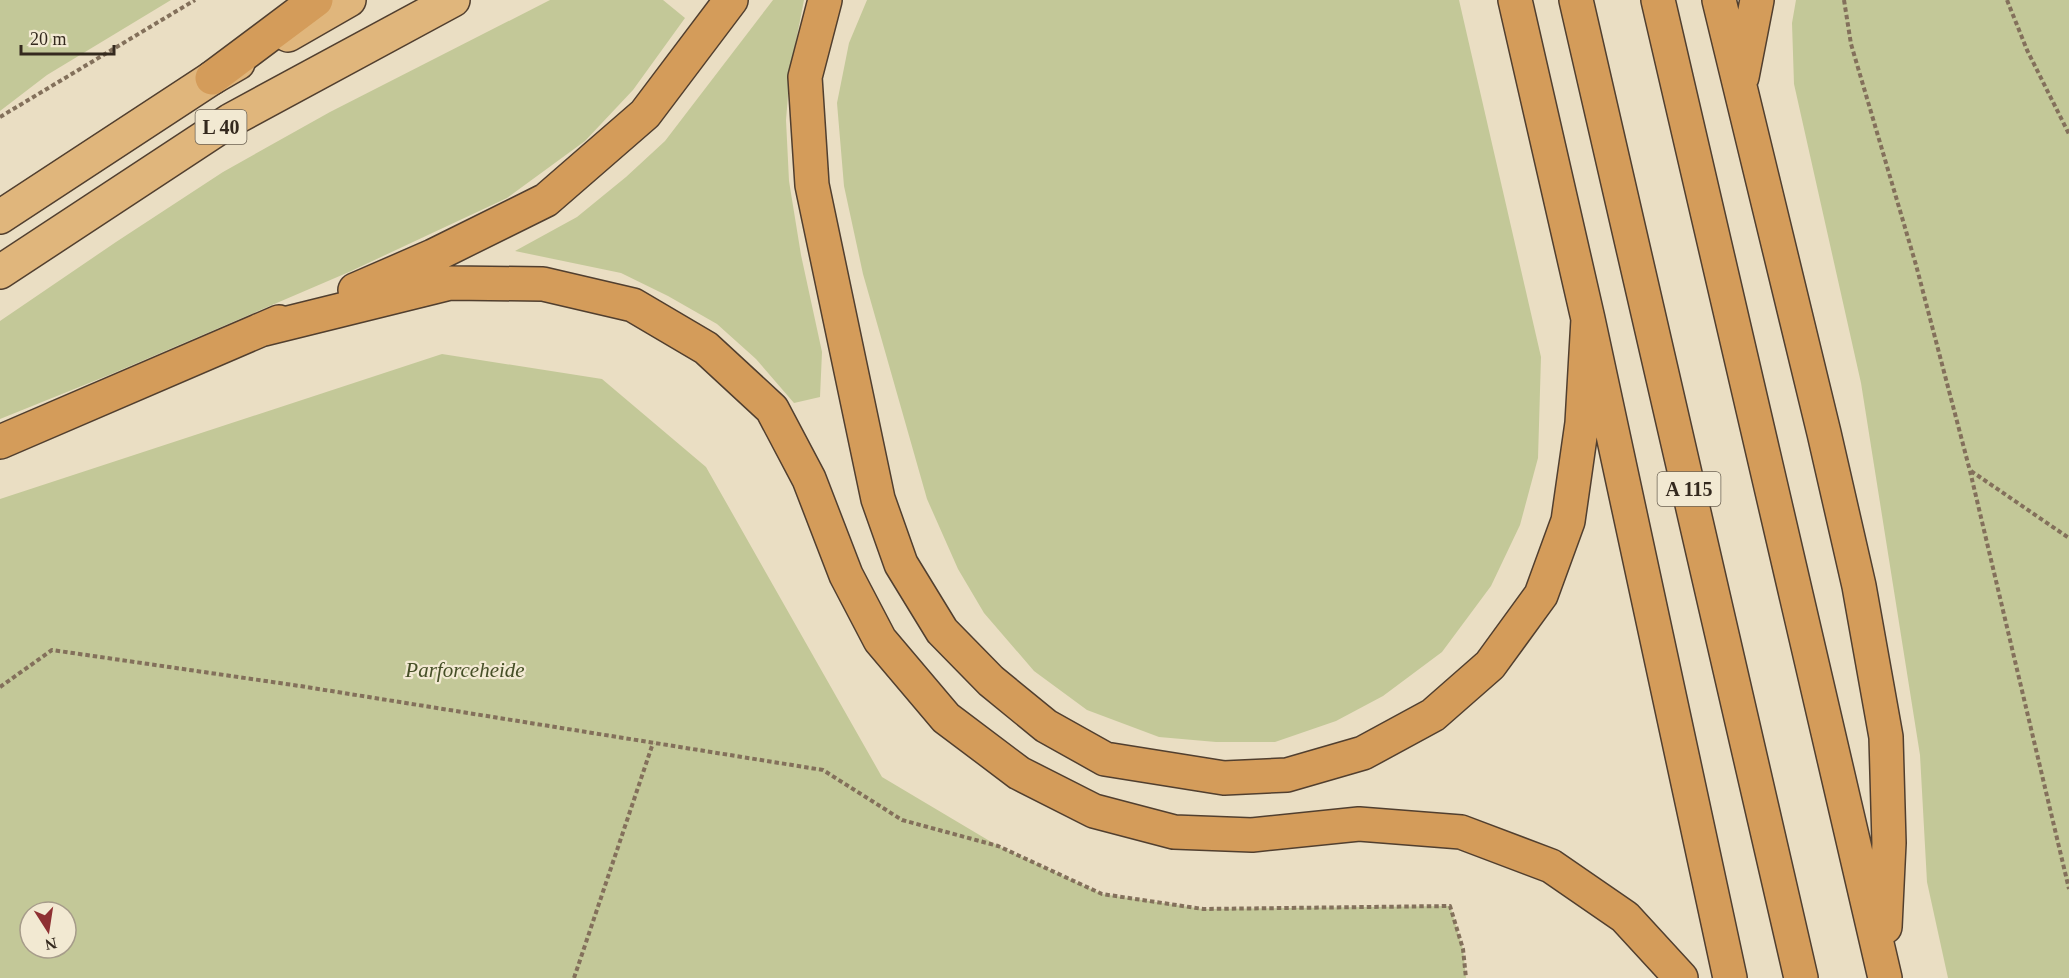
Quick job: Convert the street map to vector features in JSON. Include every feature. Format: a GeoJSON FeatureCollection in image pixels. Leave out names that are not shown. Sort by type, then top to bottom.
{"type":"FeatureCollection","features":[{"type":"Feature","properties":{"kind":"highway"},"geometry":{"type":"LineString","coordinates":[[212,78],[316,0]]}},
{"type":"Feature","properties":{"kind":"highway","name":"L 40"},"geometry":{"type":"LineString","coordinates":[[0,217],[212,78],[349,0]]}},
{"type":"Feature","properties":{"kind":"highway","name":"L 40"},"geometry":{"type":"LineString","coordinates":[[0,272],[231,120],[453,0]]}},
{"type":"Feature","properties":{"kind":"highway"},"geometry":{"type":"LineString","coordinates":[[0,442],[433,256],[546,200],[645,114],[731,0]]}},
{"type":"Feature","properties":{"kind":"highway"},"geometry":{"type":"LineString","coordinates":[[825,0],[806,77],[812,185],[878,499],[901,564],[942,631],[991,681],[1046,726],[1106,759],[1224,778],[1287,775],[1363,753],[1433,715],[1490,665],[1541,595],[1568,521],[1582,423],[1588,319]]}},
{"type":"Feature","properties":{"kind":"highway"},"geometry":{"type":"LineString","coordinates":[[1515,0],[1588,319],[1730,978]]}},
{"type":"Feature","properties":{"kind":"highway","name":"A 115"},"geometry":{"type":"LineString","coordinates":[[1576,0],[1802,978]]}},
{"type":"Feature","properties":{"kind":"highway"},"geometry":{"type":"LineString","coordinates":[[1658,0],[1884,973]]}},
{"type":"Feature","properties":{"kind":"highway"},"geometry":{"type":"LineString","coordinates":[[1719,0],[1857,575],[1886,737],[1890,843],[1884,973]]}},
{"type":"Feature","properties":{"kind":"highway"},"geometry":{"type":"LineString","coordinates":[[1740,87],[1757,0]]}},
{"type":"Feature","properties":{"kind":"highway"},"geometry":{"type":"LineString","coordinates":[[260,330],[450,283],[543,284],[633,305],[706,348],[771,409],[810,479],[846,575],[880,640],[946,718],[1019,773],[1094,811],[1174,832],[1252,835],[1359,824],[1461,832],[1551,866],[1625,917],[1681,978]]}},
{"type":"Feature","properties":{"kind":"path"},"geometry":{"type":"LineString","coordinates":[[0,117],[195,0]]}},
{"type":"Feature","properties":{"kind":"path"},"geometry":{"type":"LineString","coordinates":[[1844,0],[1851,44],[1916,265],[1970,471],[2069,889]]}},
{"type":"Feature","properties":{"kind":"path"},"geometry":{"type":"LineString","coordinates":[[2007,0],[2027,50],[2069,134]]}},
{"type":"Feature","properties":{"kind":"path"},"geometry":{"type":"LineString","coordinates":[[1970,471],[2069,538]]}},
{"type":"Feature","properties":{"kind":"path"},"geometry":{"type":"LineString","coordinates":[[0,687],[52,650],[300,686],[823,770],[902,820],[998,846],[1102,894],[1203,909],[1450,906],[1462,949],[1466,978]]}},
{"type":"Feature","properties":{"kind":"path"},"geometry":{"type":"LineString","coordinates":[[574,978],[653,742]]}},
{"type":"Feature","properties":{"kind":"green space"},"geometry":{"type":"Polygon","coordinates":[[[0,0],[171,0],[47,75],[0,111],[0,0]]]}},
{"type":"Feature","properties":{"kind":"green space"},"geometry":{"type":"Polygon","coordinates":[[[550,0],[663,0],[685,18],[633,90],[585,141],[507,198],[349,272],[0,419],[0,321],[223,172],[330,112],[550,0]]]}},
{"type":"Feature","properties":{"kind":"green space"},"geometry":{"type":"Polygon","coordinates":[[[773,0],[804,0],[790,72],[786,120],[789,181],[801,255],[822,352],[820,397],[794,403],[756,359],[717,324],[668,296],[621,273],[515,251],[577,217],[665,141],[773,0]]]}},
{"type":"Feature","properties":{"kind":"green space"},"geometry":{"type":"Polygon","coordinates":[[[867,0],[1459,0],[1541,357],[1538,458],[1520,525],[1491,586],[1442,652],[1383,696],[1336,721],[1275,742],[1216,742],[1159,737],[1087,710],[1034,671],[984,613],[958,569],[927,499],[863,274],[844,186],[837,103],[849,43],[867,0]]]}},
{"type":"Feature","properties":{"kind":"green space"},"geometry":{"type":"Polygon","coordinates":[[[1796,0],[2069,0],[2069,978],[1948,978],[1927,882],[1920,755],[1861,383],[1794,84],[1792,23],[1796,0]]]}},
{"type":"Feature","properties":{"kind":"green space","name":"Parforceheide"},"geometry":{"type":"Polygon","coordinates":[[[442,354],[602,379],[706,467],[882,777],[998,846],[1102,894],[1203,909],[1450,906],[1463,949],[1466,978],[0,978],[0,499],[442,354]]]}}]}
